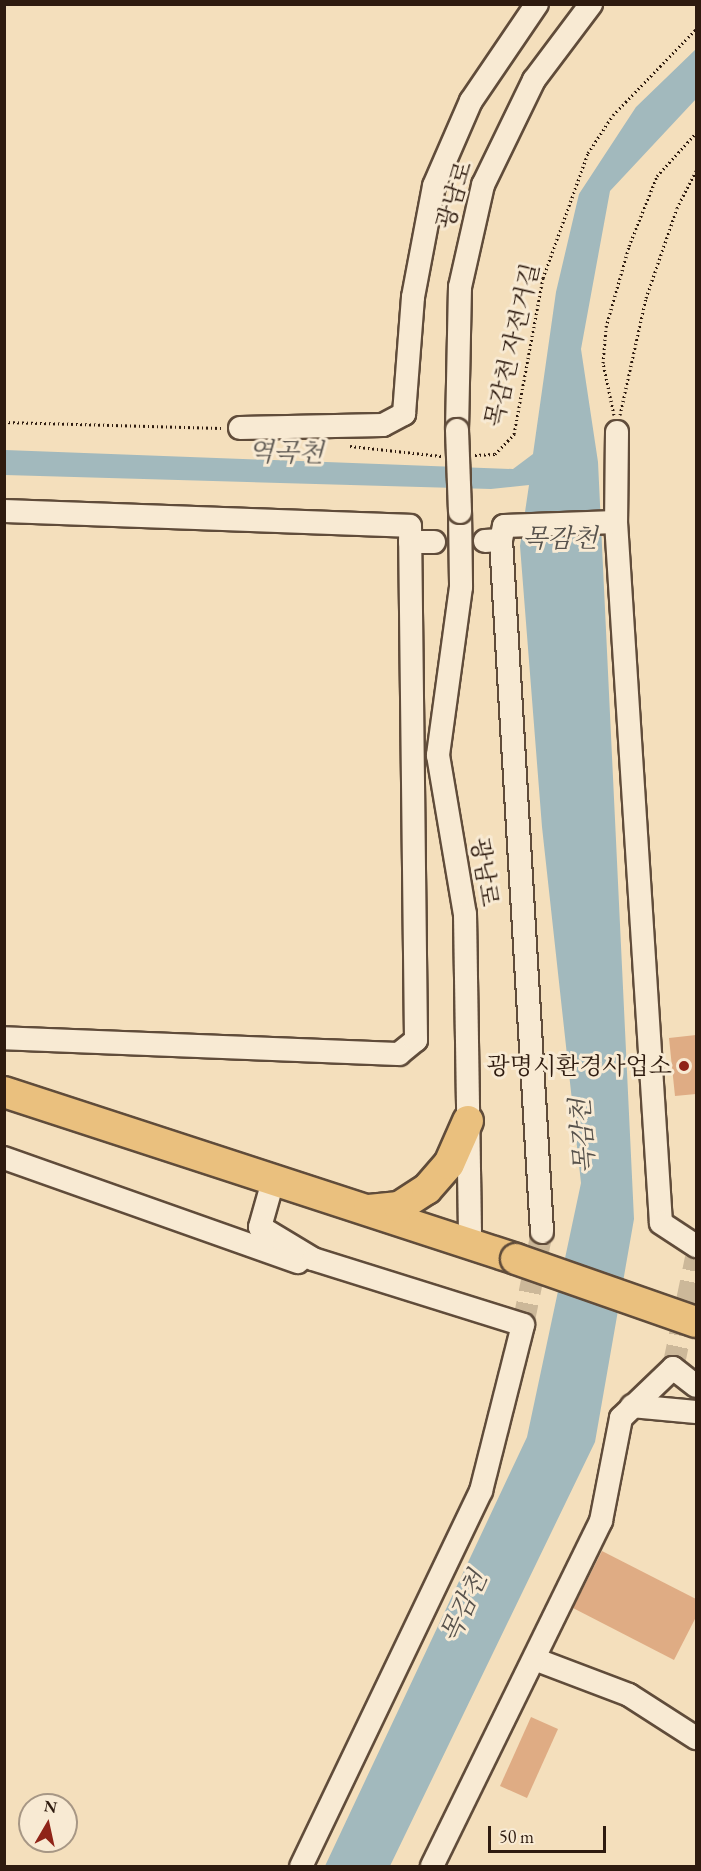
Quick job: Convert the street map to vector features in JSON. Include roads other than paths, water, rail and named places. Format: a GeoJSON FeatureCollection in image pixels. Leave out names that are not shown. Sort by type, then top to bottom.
{"type":"FeatureCollection","features":[{"type":"Feature","properties":{"kind":"main road"},"geometry":{"type":"LineString","coordinates":[[4,1092],[516,1259],[696,1322]]}},
{"type":"Feature","properties":{"kind":"main road"},"geometry":{"type":"LineString","coordinates":[[362,1210],[399,1207],[427,1189],[449,1164],[468,1122]]}},
{"type":"Feature","properties":{"kind":"street"},"geometry":{"type":"LineString","coordinates":[[240,428],[383,425],[404,414],[413,297],[434,186],[471,101],[537,4]]}},
{"type":"Feature","properties":{"kind":"street","name":"광남로"},"geometry":{"type":"LineString","coordinates":[[470,1244],[465,914],[438,755],[461,588],[457,430],[460,287],[481,194],[534,80],[591,4]]}},
{"type":"Feature","properties":{"kind":"street"},"geometry":{"type":"LineString","coordinates":[[617,432],[616,522],[661,1223],[696,1246]]}},
{"type":"Feature","properties":{"kind":"street"},"geometry":{"type":"LineString","coordinates":[[4,511],[410,526],[416,1040],[399,1054],[4,1038]]}},
{"type":"Feature","properties":{"kind":"street"},"geometry":{"type":"LineString","coordinates":[[542,1232],[496,536],[616,522]]}},
{"type":"Feature","properties":{"kind":"street"},"geometry":{"type":"LineString","coordinates":[[410,542],[434,542]]}},
{"type":"Feature","properties":{"kind":"street"},"geometry":{"type":"LineString","coordinates":[[4,1158],[185,1217],[306,1265],[344,1269]]}},
{"type":"Feature","properties":{"kind":"street"},"geometry":{"type":"LineString","coordinates":[[260,1227],[273,1180]]}},
{"type":"Feature","properties":{"kind":"street"},"geometry":{"type":"LineString","coordinates":[[185,1217],[260,1227],[313,1259],[524,1325],[481,1491],[301,1866]]}},
{"type":"Feature","properties":{"kind":"street"},"geometry":{"type":"LineString","coordinates":[[432,1866],[537,1660],[601,1521],[621,1418],[673,1368],[696,1386]]}},
{"type":"Feature","properties":{"kind":"street"},"geometry":{"type":"LineString","coordinates":[[632,1406],[696,1412]]}},
{"type":"Feature","properties":{"kind":"street"},"geometry":{"type":"LineString","coordinates":[[537,1660],[629,1695],[696,1738]]}},
{"type":"Feature","properties":{"kind":"water","name":"목감천"},"geometry":{"type":"Polygon","coordinates":[[[696,49],[696,99],[610,191],[581,349],[598,462],[634,1219],[595,1442],[390,1866],[325,1866],[527,1437],[581,1183],[542,827],[520,546],[529,485],[491,489],[5,475],[5,450],[513,469],[533,454],[556,292],[579,194],[636,107],[696,49]]]}},
{"type":"Feature","properties":{"kind":"tunnel"},"geometry":{"type":"LineString","coordinates":[[523,1325],[542,1232]]}},
{"type":"Feature","properties":{"kind":"tunnel"},"geometry":{"type":"LineString","coordinates":[[673,1368],[696,1258]]}},
{"type":"Feature","properties":{"kind":"place","name":"광명시환경사업소"},"geometry":{"type":"Point","coordinates":[684,1066]}},
{"type":"Feature","properties":{"kind":"water label","name":"역곡천"},"geometry":{"type":"Point","coordinates":[286,453]}}]}
